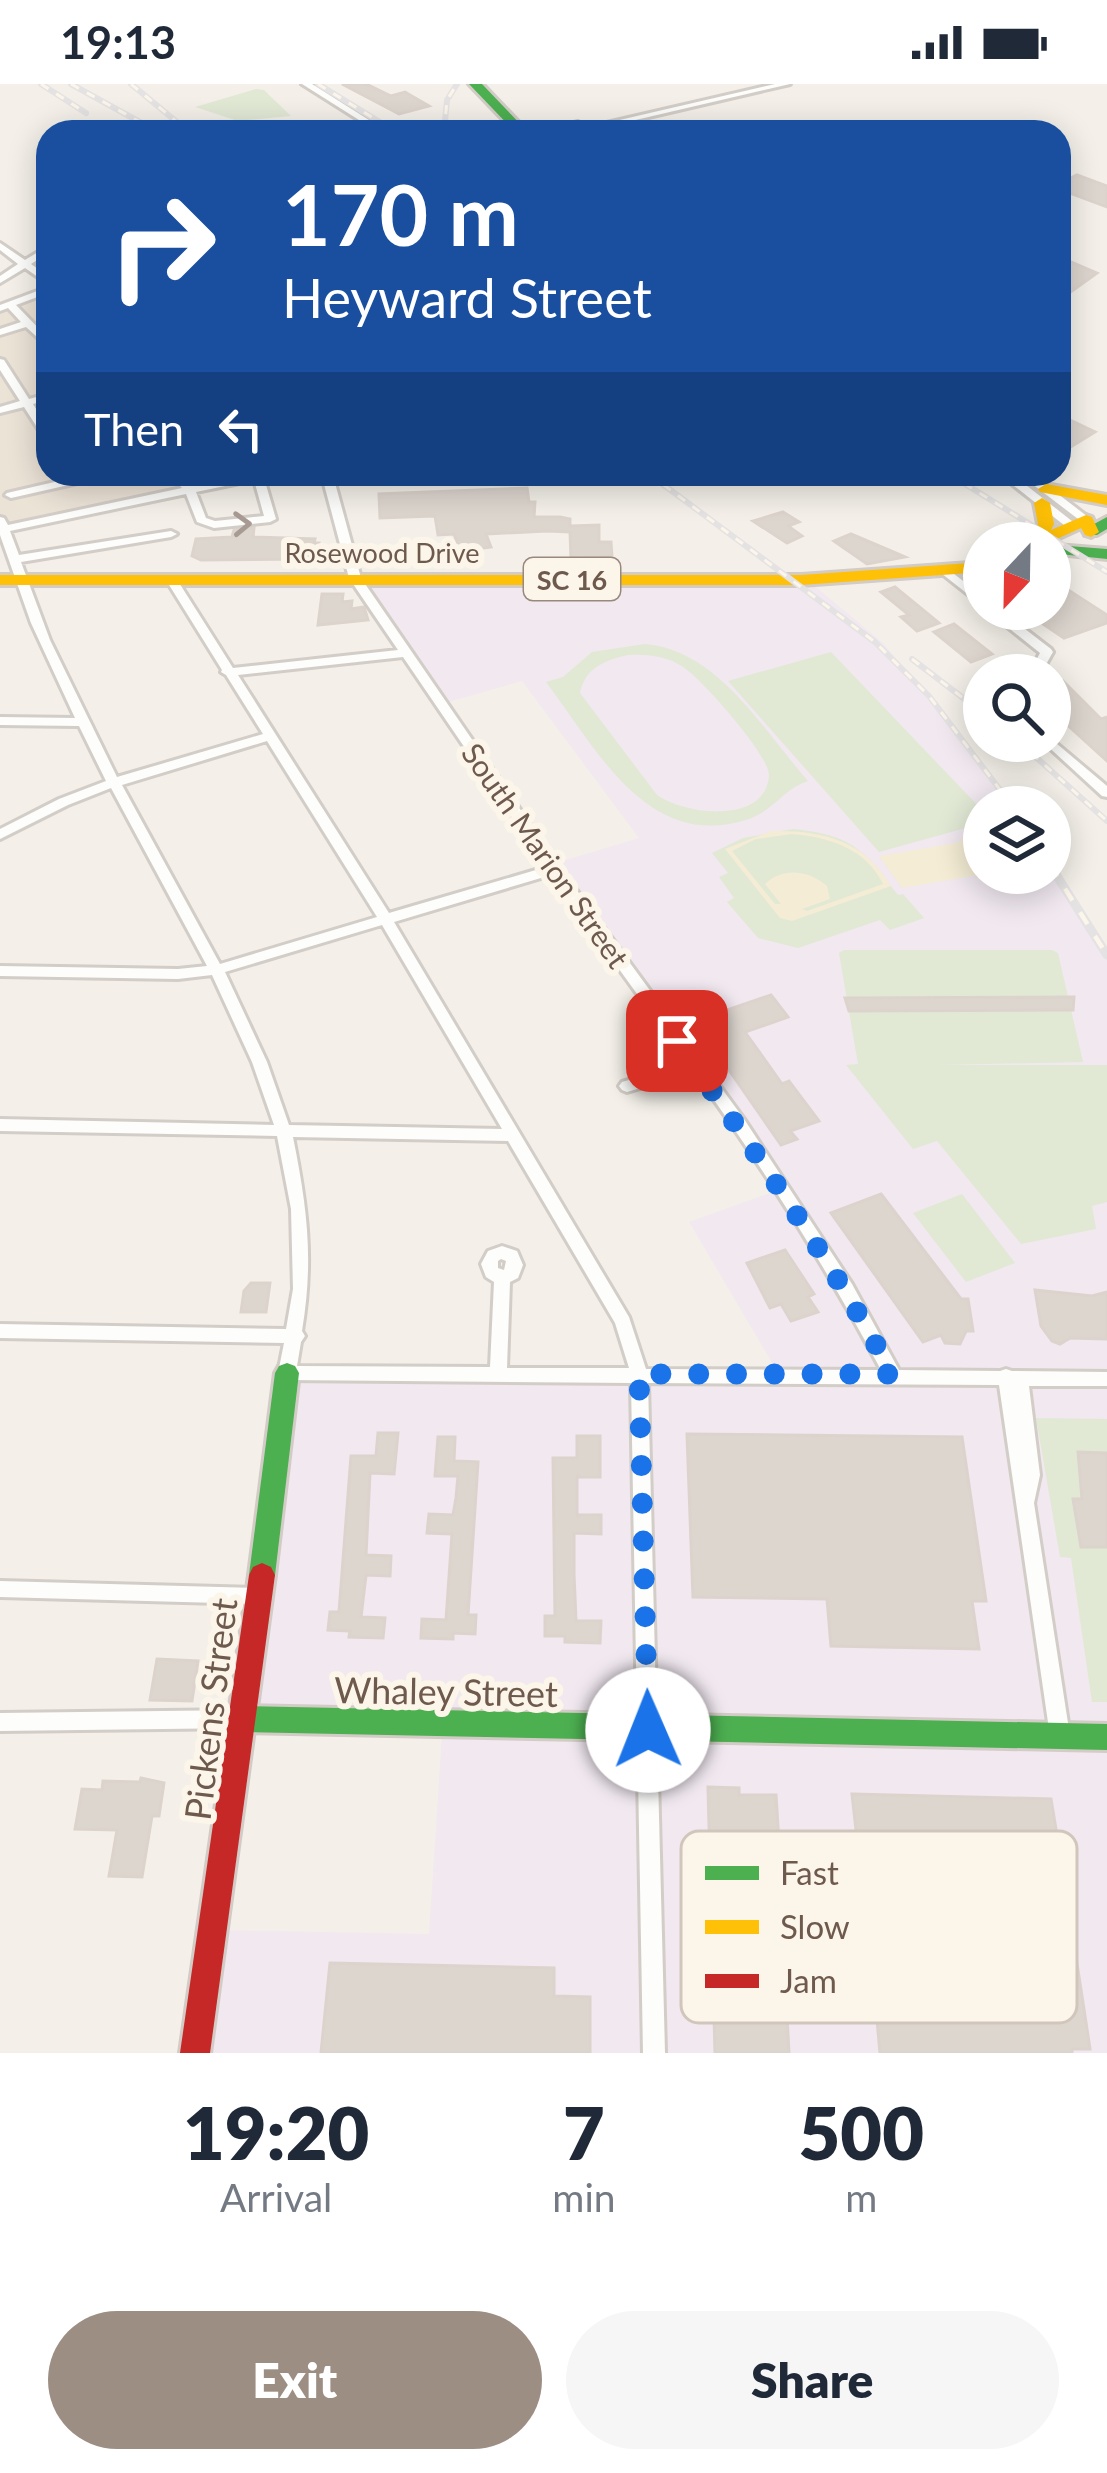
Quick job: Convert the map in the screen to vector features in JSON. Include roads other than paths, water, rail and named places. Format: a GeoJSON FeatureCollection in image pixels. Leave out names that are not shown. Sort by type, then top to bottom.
{"type":"FeatureCollection","features":[{"type":"Feature","properties":{"kind":"main road"},"geometry":{"type":"LineString","coordinates":[[475,84],[514,120]]}},
{"type":"Feature","properties":{"kind":"main road"},"geometry":{"type":"LineString","coordinates":[[1046,522],[1044,496],[1107,504],[1093,529]]}},
{"type":"Feature","properties":{"kind":"main road"},"geometry":{"type":"LineString","coordinates":[[1071,550],[1107,554]]}},
{"type":"Feature","properties":{"kind":"main road","name":"Rosewood Drive"},"geometry":{"type":"LineString","coordinates":[[9,576],[802,580],[963,568]]}},
{"type":"Feature","properties":{"kind":"main road","name":"Pickens Street"},"geometry":{"type":"LineString","coordinates":[[195,2053],[244,1719],[287,1373]]}},
{"type":"Feature","properties":{"kind":"main road","name":"Whaley Street"},"geometry":{"type":"LineString","coordinates":[[244,1719],[1107,1737]]}},
{"type":"Feature","properties":{"kind":"street"},"geometry":{"type":"LineString","coordinates":[[306,84],[364,120]]}},
{"type":"Feature","properties":{"kind":"street"},"geometry":{"type":"LineString","coordinates":[[618,120],[786,84]]}},
{"type":"Feature","properties":{"kind":"street"},"geometry":{"type":"LineString","coordinates":[[0,246],[36,272]]}},
{"type":"Feature","properties":{"kind":"street"},"geometry":{"type":"LineString","coordinates":[[0,280],[36,256]]}},
{"type":"Feature","properties":{"kind":"street"},"geometry":{"type":"LineString","coordinates":[[5,307],[36,295]]}},
{"type":"Feature","properties":{"kind":"street"},"geometry":{"type":"LineString","coordinates":[[5,307],[36,331]]}},
{"type":"Feature","properties":{"kind":"street"},"geometry":{"type":"LineString","coordinates":[[0,332],[28,323]]}},
{"type":"Feature","properties":{"kind":"street"},"geometry":{"type":"LineString","coordinates":[[0,362],[36,419]]}},
{"type":"Feature","properties":{"kind":"street"},"geometry":{"type":"LineString","coordinates":[[0,410],[36,400]]}},
{"type":"Feature","properties":{"kind":"street"},"geometry":{"type":"LineString","coordinates":[[11,495],[42,486]]}},
{"type":"Feature","properties":{"kind":"street"},"geometry":{"type":"LineString","coordinates":[[186,486],[200,520],[207,524],[258,524],[272,516],[265,486]]}},
{"type":"Feature","properties":{"kind":"street"},"geometry":{"type":"LineString","coordinates":[[209,486],[1,526],[9,576],[113,781],[219,969],[287,1130],[303,1228],[297,1336],[287,1373],[1107,1378]]}},
{"type":"Feature","properties":{"kind":"street","name":"South Marion Street"},"geometry":{"type":"LineString","coordinates":[[330,486],[355,578],[554,869],[739,1123],[846,1289],[892,1374]]}},
{"type":"Feature","properties":{"kind":"street"},"geometry":{"type":"LineString","coordinates":[[1026,486],[1093,529]]}},
{"type":"Feature","properties":{"kind":"street"},"geometry":{"type":"LineString","coordinates":[[1035,486],[1044,496]]}},
{"type":"Feature","properties":{"kind":"street"},"geometry":{"type":"LineString","coordinates":[[9,576],[171,534]]}},
{"type":"Feature","properties":{"kind":"street"},"geometry":{"type":"LineString","coordinates":[[945,571],[963,586]]}},
{"type":"Feature","properties":{"kind":"street"},"geometry":{"type":"LineString","coordinates":[[172,580],[386,921],[623,1322],[639,1374],[654,2053]]}},
{"type":"Feature","properties":{"kind":"street"},"geometry":{"type":"LineString","coordinates":[[1019,630],[1047,654]]}},
{"type":"Feature","properties":{"kind":"street"},"geometry":{"type":"LineString","coordinates":[[227,672],[403,653]]}},
{"type":"Feature","properties":{"kind":"street"},"geometry":{"type":"LineString","coordinates":[[0,721],[85,722]]}},
{"type":"Feature","properties":{"kind":"street"},"geometry":{"type":"LineString","coordinates":[[0,835],[54,802],[267,737]]}},
{"type":"Feature","properties":{"kind":"street"},"geometry":{"type":"LineString","coordinates":[[1071,761],[1107,793]]}},
{"type":"Feature","properties":{"kind":"street"},"geometry":{"type":"LineString","coordinates":[[0,971],[178,974],[219,969],[554,869]]}},
{"type":"Feature","properties":{"kind":"street"},"geometry":{"type":"LineString","coordinates":[[627,1087],[695,1066]]}},
{"type":"Feature","properties":{"kind":"street"},"geometry":{"type":"LineString","coordinates":[[0,1125],[510,1135]]}},
{"type":"Feature","properties":{"kind":"street"},"geometry":{"type":"LineString","coordinates":[[497,1374],[502,1276]]}},
{"type":"Feature","properties":{"kind":"street"},"geometry":{"type":"LineString","coordinates":[[0,1331],[297,1336]]}},
{"type":"Feature","properties":{"kind":"street"},"geometry":{"type":"LineString","coordinates":[[1013,1376],[1017,1474],[1028,1500],[1060,1736]]}},
{"type":"Feature","properties":{"kind":"street"},"geometry":{"type":"LineString","coordinates":[[0,1589],[256,1596]]}},
{"type":"Feature","properties":{"kind":"street","name":"Whaley Street"},"geometry":{"type":"LineString","coordinates":[[0,1722],[244,1719]]}},
{"type":"Feature","properties":{"kind":"railway"},"geometry":{"type":"LineString","coordinates":[[41,84],[86,113]]}},
{"type":"Feature","properties":{"kind":"railway"},"geometry":{"type":"LineString","coordinates":[[71,84],[136,120]]}},
{"type":"Feature","properties":{"kind":"railway"},"geometry":{"type":"LineString","coordinates":[[131,84],[174,120]]}},
{"type":"Feature","properties":{"kind":"railway"},"geometry":{"type":"LineString","coordinates":[[318,84],[376,120]]}},
{"type":"Feature","properties":{"kind":"railway"},"geometry":{"type":"LineString","coordinates":[[445,120],[447,100],[457,84]]}},
{"type":"Feature","properties":{"kind":"railway"},"geometry":{"type":"LineString","coordinates":[[665,486],[875,642],[929,696],[997,786]]}},
{"type":"Feature","properties":{"kind":"railway"},"geometry":{"type":"LineString","coordinates":[[968,486],[1107,572]]}},
{"type":"Feature","properties":{"kind":"railway"},"geometry":{"type":"LineString","coordinates":[[912,659],[963,698]]}},
{"type":"Feature","properties":{"kind":"railway"},"geometry":{"type":"LineString","coordinates":[[1041,762],[1107,821]]}},
{"type":"Feature","properties":{"kind":"railway"},"geometry":{"type":"LineString","coordinates":[[1068,894],[1107,955]]}}]}
